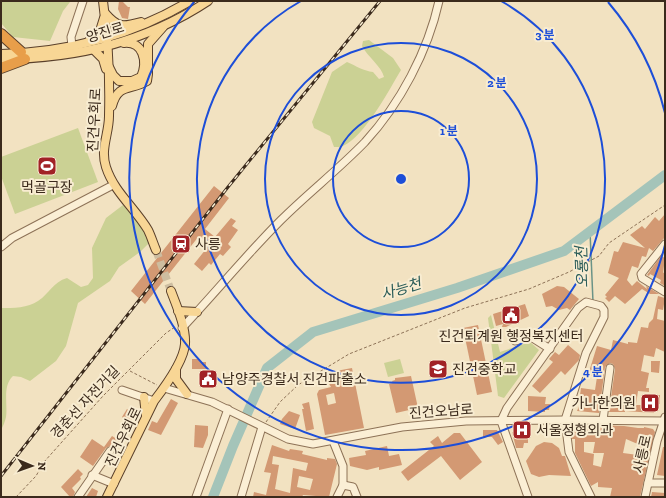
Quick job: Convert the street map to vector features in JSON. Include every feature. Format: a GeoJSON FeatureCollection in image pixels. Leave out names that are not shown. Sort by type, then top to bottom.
{"type":"FeatureCollection","features":[{"type":"Feature","properties":{"kind":"highway"},"geometry":{"type":"LineString","coordinates":[[1,34],[23,56],[1,68]]}},
{"type":"Feature","properties":{"kind":"main road","name":"진건우회로"},"geometry":{"type":"LineString","coordinates":[[103,1],[108,42],[110,119],[103,148],[105,166],[113,185],[148,230],[156,250]]}},
{"type":"Feature","properties":{"kind":"main road","name":"양진로"},"geometry":{"type":"LineString","coordinates":[[1,54],[23,56],[70,55],[94,50],[156,20],[190,1]]}},
{"type":"Feature","properties":{"kind":"main road","name":"양진로"},"geometry":{"type":"LineString","coordinates":[[1,59],[87,43],[120,43],[169,23],[208,1]]}},
{"type":"Feature","properties":{"kind":"main road"},"geometry":{"type":"LineString","coordinates":[[105,13],[119,26],[156,20]]}},
{"type":"Feature","properties":{"kind":"main road"},"geometry":{"type":"LineString","coordinates":[[87,43],[100,30],[105,13]]}},
{"type":"Feature","properties":{"kind":"main road"},"geometry":{"type":"LineString","coordinates":[[110,119],[115,95],[123,89],[140,85],[147,81],[148,44],[158,32],[169,23]]}},
{"type":"Feature","properties":{"kind":"main road"},"geometry":{"type":"LineString","coordinates":[[109,66],[113,75],[119,81],[132,81],[138,79],[142,73],[142,50],[138,45],[131,42],[120,43]]}},
{"type":"Feature","properties":{"kind":"main road"},"geometry":{"type":"LineString","coordinates":[[94,50],[103,59],[109,83]]}},
{"type":"Feature","properties":{"kind":"main road","name":"진건우회로"},"geometry":{"type":"LineString","coordinates":[[108,497],[154,401],[164,388],[176,367],[185,344],[179,327],[178,311],[171,291]]}},
{"type":"Feature","properties":{"kind":"main road"},"geometry":{"type":"LineString","coordinates":[[178,311],[197,312]]}},
{"type":"Feature","properties":{"kind":"main road"},"geometry":{"type":"LineString","coordinates":[[176,367],[176,379],[187,394]]}},
{"type":"Feature","properties":{"kind":"main road"},"geometry":{"type":"LineString","coordinates":[[144,397],[147,418]]}},
{"type":"Feature","properties":{"kind":"street"},"geometry":{"type":"LineString","coordinates":[[72,46],[71,37],[83,1]]}},
{"type":"Feature","properties":{"kind":"street"},"geometry":{"type":"LineString","coordinates":[[179,327],[197,312],[281,220],[340,166],[378,125],[394,103],[415,65],[436,16],[439,1]]}},
{"type":"Feature","properties":{"kind":"street"},"geometry":{"type":"LineString","coordinates":[[1,247],[12,238],[113,185]]}},
{"type":"Feature","properties":{"kind":"street"},"geometry":{"type":"LineString","coordinates":[[665,244],[641,274],[642,278],[665,292]]}},
{"type":"Feature","properties":{"kind":"street"},"geometry":{"type":"LineString","coordinates":[[528,497],[501,421],[507,408],[578,308],[586,302],[598,305],[604,310],[604,318],[586,353],[565,420],[569,452],[591,497]]}},
{"type":"Feature","properties":{"kind":"street"},"geometry":{"type":"LineString","coordinates":[[515,341],[531,337],[550,349]]}},
{"type":"Feature","properties":{"kind":"street"},"geometry":{"type":"LineString","coordinates":[[603,420],[610,368]]}},
{"type":"Feature","properties":{"kind":"street","name":"진건오남로"},"geometry":{"type":"LineString","coordinates":[[164,388],[212,402],[288,439],[313,444],[402,427],[466,421],[664,419]]}},
{"type":"Feature","properties":{"kind":"street","name":"진건우회로"},"geometry":{"type":"LineString","coordinates":[[122,390],[154,401]]}},
{"type":"Feature","properties":{"kind":"street"},"geometry":{"type":"LineString","coordinates":[[196,497],[229,410]]}},
{"type":"Feature","properties":{"kind":"street","name":"사릉로"},"geometry":{"type":"LineString","coordinates":[[645,497],[664,419]]}},
{"type":"Feature","properties":{"kind":"street"},"geometry":{"type":"LineString","coordinates":[[241,497],[260,426]]}},
{"type":"Feature","properties":{"kind":"street"},"geometry":{"type":"LineString","coordinates":[[333,441],[343,466],[343,485],[337,497]]}},
{"type":"Feature","properties":{"kind":"street","name":"진건우회로"},"geometry":{"type":"LineString","coordinates":[[78,497],[110,451]]}},
{"type":"Feature","properties":{"kind":"street","name":"진건우회로"},"geometry":{"type":"LineString","coordinates":[[92,475],[114,484]]}},
{"type":"Feature","properties":{"kind":"street"},"geometry":{"type":"LineString","coordinates":[[648,483],[665,483]]}},
{"type":"Feature","properties":{"kind":"street"},"geometry":{"type":"LineString","coordinates":[[343,485],[353,487],[357,497]]}},
{"type":"Feature","properties":{"kind":"path"},"geometry":{"type":"LineString","coordinates":[[260,426],[280,402],[298,385],[349,354],[465,308],[529,289],[588,262],[596,258],[609,243],[665,205]]}},
{"type":"Feature","properties":{"kind":"path","name":"경춘선 자전거길"},"geometry":{"type":"LineString","coordinates":[[16,497],[36,476],[44,462],[67,436],[129,370],[166,333],[179,327]]}},
{"type":"Feature","properties":{"kind":"path"},"geometry":{"type":"LineString","coordinates":[[129,370],[164,388]]}},
{"type":"Feature","properties":{"kind":"green space"},"geometry":{"type":"Polygon","coordinates":[[[1,1],[70,2],[63,11],[50,41],[13,37],[1,23],[1,1]]]}},
{"type":"Feature","properties":{"kind":"green space"},"geometry":{"type":"Polygon","coordinates":[[[369,40],[393,58],[401,70],[376,112],[360,133],[343,146],[334,147],[330,136],[314,128],[312,122],[332,72],[347,62],[373,72],[379,79],[384,77],[383,73],[362,46],[363,41],[369,40]]]}},
{"type":"Feature","properties":{"kind":"green space","name":"먹골구장"},"geometry":{"type":"Polygon","coordinates":[[[78,128],[98,182],[15,214],[1,176],[1,157],[78,128]]]}},
{"type":"Feature","properties":{"kind":"green space"},"geometry":{"type":"Polygon","coordinates":[[[123,205],[145,231],[149,243],[140,252],[119,267],[110,281],[78,303],[66,346],[56,361],[30,381],[21,377],[13,376],[6,390],[6,417],[1,430],[1,308],[30,305],[42,298],[58,282],[67,278],[81,287],[88,285],[93,278],[92,248],[106,218],[123,205]]]}},
{"type":"Feature","properties":{"kind":"green space"},"geometry":{"type":"Polygon","coordinates":[[[491,315],[500,352],[530,342],[539,350],[504,398],[498,396],[488,318],[491,315]]]}},
{"type":"Feature","properties":{"kind":"green space"},"geometry":{"type":"Polygon","coordinates":[[[400,359],[404,373],[388,377],[384,363],[400,359]]]}},
{"type":"Feature","properties":{"kind":"building"},"geometry":{"type":"Polygon","coordinates":[[[119,1],[130,7],[128,19],[122,18],[118,9],[119,1]]]}},
{"type":"Feature","properties":{"kind":"building"},"geometry":{"type":"Polygon","coordinates":[[[214,186],[229,198],[205,229],[215,237],[231,218],[236,221],[232,226],[238,230],[228,244],[231,247],[223,256],[220,254],[211,265],[209,263],[202,271],[194,264],[210,244],[199,236],[145,304],[131,291],[214,186]]]}},
{"type":"Feature","properties":{"kind":"building"},"geometry":{"type":"Polygon","coordinates":[[[665,214],[665,237],[653,251],[649,248],[646,257],[642,256],[638,268],[632,266],[627,280],[632,286],[637,281],[647,289],[646,286],[659,294],[650,294],[642,289],[625,304],[615,296],[609,302],[605,298],[607,297],[605,295],[619,278],[608,273],[614,251],[618,252],[623,242],[645,248],[630,235],[642,226],[645,229],[655,217],[659,221],[665,214]]]}},
{"type":"Feature","properties":{"kind":"building"},"geometry":{"type":"Polygon","coordinates":[[[661,256],[665,258],[663,273],[665,272],[665,286],[660,283],[661,280],[650,274],[649,276],[647,275],[661,256]]]}},
{"type":"Feature","properties":{"kind":"building"},"geometry":{"type":"Polygon","coordinates":[[[557,286],[564,287],[579,299],[570,310],[567,308],[559,310],[552,306],[546,307],[542,294],[557,286]]]}},
{"type":"Feature","properties":{"kind":"building"},"geometry":{"type":"Polygon","coordinates":[[[658,296],[665,298],[663,310],[658,309],[657,319],[665,321],[665,352],[656,348],[654,357],[644,355],[641,371],[649,373],[646,388],[649,388],[649,392],[638,391],[636,405],[649,405],[651,395],[660,395],[660,404],[655,404],[654,413],[625,411],[609,412],[615,369],[613,364],[610,363],[605,367],[599,413],[577,411],[584,395],[580,395],[581,388],[595,390],[597,377],[588,375],[597,346],[611,350],[613,340],[628,344],[628,342],[637,343],[641,327],[648,328],[649,323],[653,319],[658,296]]]}},
{"type":"Feature","properties":{"kind":"building","name":"진건퇴계원 행정복지센터"},"geometry":{"type":"Polygon","coordinates":[[[525,304],[529,316],[506,327],[502,327],[503,324],[496,326],[493,314],[525,304]]]}},
{"type":"Feature","properties":{"kind":"building"},"geometry":{"type":"Polygon","coordinates":[[[478,325],[492,392],[477,395],[463,328],[478,325]]]}},
{"type":"Feature","properties":{"kind":"building"},"geometry":{"type":"Polygon","coordinates":[[[568,345],[580,355],[579,360],[565,375],[561,371],[540,393],[532,386],[553,362],[549,359],[555,352],[559,355],[568,345]]]}},
{"type":"Feature","properties":{"kind":"building"},"geometry":{"type":"Polygon","coordinates":[[[192,359],[200,359],[200,362],[206,362],[206,369],[192,369],[192,359]]]}},
{"type":"Feature","properties":{"kind":"building"},"geometry":{"type":"Polygon","coordinates":[[[651,361],[660,361],[659,373],[651,372],[651,361]]]}},
{"type":"Feature","properties":{"kind":"building"},"geometry":{"type":"Polygon","coordinates":[[[352,368],[364,428],[325,435],[317,394],[319,390],[331,387],[325,377],[336,371],[352,368]],[[334,393],[326,395],[328,405],[336,403],[334,393]]]}},
{"type":"Feature","properties":{"kind":"building"},"geometry":{"type":"Polygon","coordinates":[[[205,374],[214,378],[212,384],[203,381],[205,374]]]}},
{"type":"Feature","properties":{"kind":"building"},"geometry":{"type":"Polygon","coordinates":[[[411,376],[418,408],[396,413],[389,384],[393,383],[392,381],[395,380],[395,378],[411,376]]]}},
{"type":"Feature","properties":{"kind":"building"},"geometry":{"type":"Polygon","coordinates":[[[528,396],[546,397],[545,404],[550,404],[549,410],[545,410],[545,412],[528,411],[528,396]]]}},
{"type":"Feature","properties":{"kind":"building"},"geometry":{"type":"Polygon","coordinates":[[[171,399],[178,403],[161,435],[148,430],[152,421],[157,423],[171,399]]]}},
{"type":"Feature","properties":{"kind":"building"},"geometry":{"type":"Polygon","coordinates":[[[309,402],[314,429],[306,431],[302,409],[304,409],[302,404],[309,402]]]}},
{"type":"Feature","properties":{"kind":"building"},"geometry":{"type":"Polygon","coordinates":[[[134,408],[138,411],[130,422],[122,417],[127,409],[131,412],[134,408]]]}},
{"type":"Feature","properties":{"kind":"building"},"geometry":{"type":"Polygon","coordinates":[[[289,411],[300,415],[295,429],[280,424],[282,419],[289,411]]]}},
{"type":"Feature","properties":{"kind":"building"},"geometry":{"type":"Polygon","coordinates":[[[195,425],[208,426],[208,435],[203,448],[194,447],[195,425]]]}},
{"type":"Feature","properties":{"kind":"building"},"geometry":{"type":"Polygon","coordinates":[[[596,425],[638,428],[644,427],[653,429],[655,432],[640,497],[610,497],[612,488],[598,487],[598,482],[591,486],[575,453],[575,439],[572,439],[572,429],[596,429],[596,425]],[[626,439],[623,453],[638,455],[640,445],[626,439]],[[584,442],[584,452],[594,454],[593,465],[601,467],[604,453],[593,453],[595,442],[584,442]]]}},
{"type":"Feature","properties":{"kind":"building"},"geometry":{"type":"Polygon","coordinates":[[[483,430],[497,430],[503,442],[498,445],[492,437],[483,437],[483,430]]]}},
{"type":"Feature","properties":{"kind":"building"},"geometry":{"type":"Polygon","coordinates":[[[512,432],[528,432],[528,443],[524,443],[523,448],[516,448],[512,432]]]}},
{"type":"Feature","properties":{"kind":"building"},"geometry":{"type":"Polygon","coordinates":[[[454,433],[460,433],[482,462],[460,480],[441,456],[408,481],[401,472],[434,446],[430,442],[438,436],[442,443],[454,433]]]}},
{"type":"Feature","properties":{"kind":"building"},"geometry":{"type":"Polygon","coordinates":[[[112,436],[120,441],[115,449],[110,446],[106,448],[93,466],[80,457],[92,439],[104,447],[112,436]]]}},
{"type":"Feature","properties":{"kind":"building"},"geometry":{"type":"Polygon","coordinates":[[[544,442],[552,443],[559,448],[562,456],[565,456],[571,476],[549,475],[539,477],[531,474],[526,461],[536,446],[544,442]]]}},
{"type":"Feature","properties":{"kind":"building"},"geometry":{"type":"Polygon","coordinates":[[[272,445],[289,451],[290,449],[303,451],[302,454],[327,460],[327,458],[335,459],[337,464],[329,497],[303,495],[302,497],[253,497],[254,492],[266,495],[271,473],[264,472],[272,445]],[[273,456],[272,464],[279,465],[275,489],[290,493],[293,468],[306,471],[308,463],[273,456]],[[299,476],[297,487],[310,490],[313,479],[299,476]]]}},
{"type":"Feature","properties":{"kind":"building"},"geometry":{"type":"Polygon","coordinates":[[[387,446],[389,456],[399,454],[402,465],[379,470],[379,467],[367,470],[350,466],[349,458],[366,455],[365,451],[387,446]]]}},
{"type":"Feature","properties":{"kind":"building"},"geometry":{"type":"Polygon","coordinates":[[[663,447],[665,447],[665,476],[657,475],[663,447]]]}},
{"type":"Feature","properties":{"kind":"building"},"geometry":{"type":"Polygon","coordinates":[[[78,469],[83,474],[80,477],[81,479],[72,488],[75,492],[73,497],[70,497],[61,487],[78,469]]]}},
{"type":"Feature","properties":{"kind":"building"},"geometry":{"type":"Polygon","coordinates":[[[92,488],[98,491],[96,497],[86,497],[92,488]]]}},
{"type":"Feature","properties":{"kind":"building"},"geometry":{"type":"Polygon","coordinates":[[[652,492],[665,493],[664,497],[651,497],[652,492]]]}},
{"type":"Feature","properties":{"kind":"waterway","name":"사능천"},"geometry":{"type":"LineString","coordinates":[[213,497],[233,446],[267,368],[313,332],[457,288],[564,251],[665,175]]}},
{"type":"Feature","properties":{"kind":"waterway","name":"오룡천"},"geometry":{"type":"LineString","coordinates":[[590,231],[593,302]]}},
{"type":"Feature","properties":{"kind":"tunnel"},"geometry":{"type":"LineString","coordinates":[[156,250],[171,291]]}},
{"type":"Feature","properties":{"kind":"railway"},"geometry":{"type":"LineString","coordinates":[[1,476],[228,187],[380,1]]}},
{"type":"Feature","properties":{"kind":"place","name":"먹골구장"},"geometry":{"type":"Point","coordinates":[47,166]}},
{"type":"Feature","properties":{"kind":"place","name":"사릉"},"geometry":{"type":"Point","coordinates":[181,244]}},
{"type":"Feature","properties":{"kind":"place","name":"진건퇴계원 행정복지센터"},"geometry":{"type":"Point","coordinates":[511,315]}},
{"type":"Feature","properties":{"kind":"place","name":"진건중학교"},"geometry":{"type":"Point","coordinates":[438,369]}},
{"type":"Feature","properties":{"kind":"place","name":"남양주경찰서 진건파출소"},"geometry":{"type":"Point","coordinates":[208,379]}},
{"type":"Feature","properties":{"kind":"place","name":"가나한의원"},"geometry":{"type":"Point","coordinates":[650,403]}},
{"type":"Feature","properties":{"kind":"place","name":"서울정형외과"},"geometry":{"type":"Point","coordinates":[522,430]}}]}
